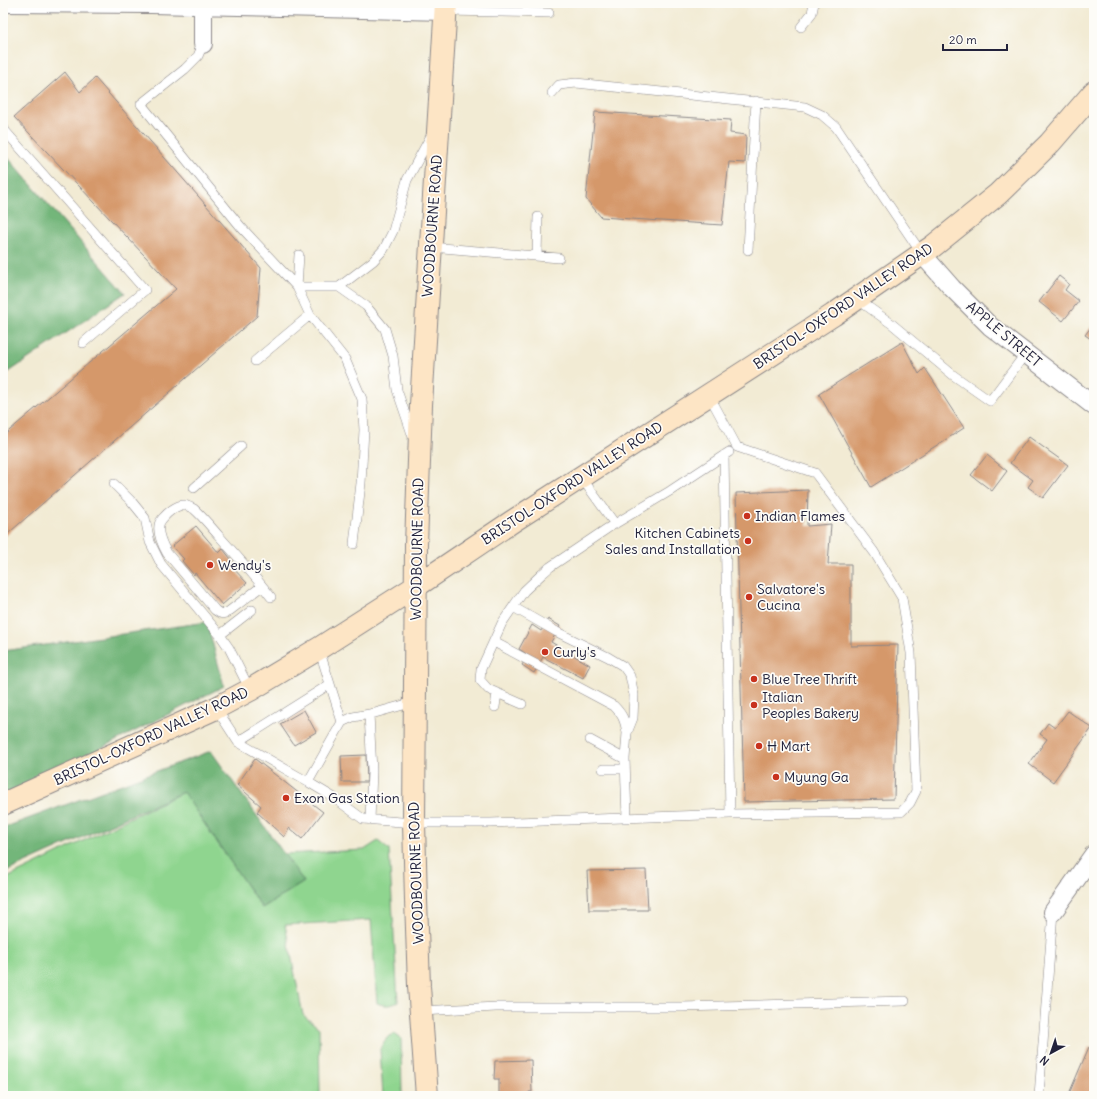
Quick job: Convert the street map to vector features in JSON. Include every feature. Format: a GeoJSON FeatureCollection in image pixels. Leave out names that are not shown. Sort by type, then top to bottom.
{"type":"FeatureCollection","features":[{"type":"Feature","properties":{"kind":"main road","name":"WOODBOURNE ROAD"},"geometry":{"type":"LineString","coordinates":[[427,1096],[421,1011],[414,823],[415,587],[421,406],[445,7]]}},
{"type":"Feature","properties":{"kind":"main road","name":"BRISTOL-OXFORD VALLEY ROAD"},"geometry":{"type":"LineString","coordinates":[[3,804],[216,708],[250,690],[318,649],[415,587],[513,521],[857,299],[932,247],[998,194],[1050,143],[1094,92]]}},
{"type":"Feature","properties":{"kind":"street"},"geometry":{"type":"LineString","coordinates":[[3,3],[445,7]]}},
{"type":"Feature","properties":{"kind":"street"},"geometry":{"type":"LineString","coordinates":[[203,5],[203,44]]}},
{"type":"Feature","properties":{"kind":"street","name":"APPLE STREET"},"geometry":{"type":"LineString","coordinates":[[922,254],[952,288],[990,326],[1094,406]]}},
{"type":"Feature","properties":{"kind":"street"},"geometry":{"type":"LineString","coordinates":[[1052,912],[1094,854]]}},
{"type":"Feature","properties":{"kind":"lane"},"geometry":{"type":"LineString","coordinates":[[801,27],[812,13],[814,3]]}},
{"type":"Feature","properties":{"kind":"lane"},"geometry":{"type":"LineString","coordinates":[[445,7],[549,13]]}},
{"type":"Feature","properties":{"kind":"lane"},"geometry":{"type":"LineString","coordinates":[[203,44],[198,56],[185,69],[141,104],[241,227],[297,287],[310,315],[345,359],[362,399],[364,430],[361,483],[354,544]]}},
{"type":"Feature","properties":{"kind":"lane"},"geometry":{"type":"LineString","coordinates":[[552,92],[559,85],[576,83],[805,107],[822,115],[836,127],[922,254]]}},
{"type":"Feature","properties":{"kind":"lane"},"geometry":{"type":"LineString","coordinates":[[748,250],[756,101]]}},
{"type":"Feature","properties":{"kind":"lane"},"geometry":{"type":"LineString","coordinates":[[339,288],[373,261],[384,249],[393,231],[407,180],[438,122]]}},
{"type":"Feature","properties":{"kind":"lane"},"geometry":{"type":"LineString","coordinates":[[3,127],[145,290],[83,343]]}},
{"type":"Feature","properties":{"kind":"lane"},"geometry":{"type":"LineString","coordinates":[[537,256],[538,217]]}},
{"type":"Feature","properties":{"kind":"lane"},"geometry":{"type":"LineString","coordinates":[[431,247],[559,258]]}},
{"type":"Feature","properties":{"kind":"lane"},"geometry":{"type":"LineString","coordinates":[[297,287],[299,255]]}},
{"type":"Feature","properties":{"kind":"lane"},"geometry":{"type":"LineString","coordinates":[[297,287],[339,288],[366,306],[385,329],[393,356],[397,390],[419,455]]}},
{"type":"Feature","properties":{"kind":"lane"},"geometry":{"type":"LineString","coordinates":[[857,299],[892,324],[954,375],[990,401],[1026,353]]}},
{"type":"Feature","properties":{"kind":"lane"},"geometry":{"type":"LineString","coordinates":[[255,362],[310,315]]}},
{"type":"Feature","properties":{"kind":"lane"},"geometry":{"type":"LineString","coordinates":[[216,708],[238,742],[333,797],[363,819],[414,823],[492,823],[730,814],[901,812],[910,803],[916,791],[911,653],[902,598],[874,552],[815,473],[736,447],[709,395]]}},
{"type":"Feature","properties":{"kind":"lane"},"geometry":{"type":"LineString","coordinates":[[194,488],[241,446]]}},
{"type":"Feature","properties":{"kind":"lane"},"geometry":{"type":"LineString","coordinates":[[522,704],[488,689],[480,680],[481,669],[502,623],[524,591],[550,567],[736,447]]}},
{"type":"Feature","properties":{"kind":"lane"},"geometry":{"type":"LineString","coordinates":[[724,455],[730,814]]}},
{"type":"Feature","properties":{"kind":"lane"},"geometry":{"type":"LineString","coordinates":[[581,477],[615,524]]}},
{"type":"Feature","properties":{"kind":"lane"},"geometry":{"type":"LineString","coordinates":[[114,484],[145,518],[146,529],[150,542],[161,564],[220,635],[229,648],[250,690]]}},
{"type":"Feature","properties":{"kind":"lane"},"geometry":{"type":"LineString","coordinates":[[262,586],[228,612],[224,614],[219,613],[167,553],[160,535],[160,520],[177,507],[184,505],[193,508],[222,539],[262,586],[271,597]]}},
{"type":"Feature","properties":{"kind":"lane"},"geometry":{"type":"LineString","coordinates":[[513,608],[623,666],[630,676],[634,695],[633,718],[627,733]]}},
{"type":"Feature","properties":{"kind":"lane"},"geometry":{"type":"LineString","coordinates":[[220,635],[252,610]]}},
{"type":"Feature","properties":{"kind":"lane"},"geometry":{"type":"LineString","coordinates":[[494,642],[614,706],[620,711],[624,719],[627,733],[625,769],[627,818]]}},
{"type":"Feature","properties":{"kind":"lane"},"geometry":{"type":"LineString","coordinates":[[318,649],[342,722]]}},
{"type":"Feature","properties":{"kind":"lane"},"geometry":{"type":"LineString","coordinates":[[238,742],[330,684]]}},
{"type":"Feature","properties":{"kind":"lane"},"geometry":{"type":"LineString","coordinates":[[495,707],[497,693]]}},
{"type":"Feature","properties":{"kind":"lane"},"geometry":{"type":"LineString","coordinates":[[308,782],[342,722],[353,717],[414,702]]}},
{"type":"Feature","properties":{"kind":"lane"},"geometry":{"type":"LineString","coordinates":[[369,714],[372,771],[370,820]]}},
{"type":"Feature","properties":{"kind":"lane"},"geometry":{"type":"LineString","coordinates":[[590,740],[625,759]]}},
{"type":"Feature","properties":{"kind":"lane"},"geometry":{"type":"LineString","coordinates":[[603,769],[625,769]]}},
{"type":"Feature","properties":{"kind":"lane"},"geometry":{"type":"LineString","coordinates":[[1040,1096],[1052,912]]}},
{"type":"Feature","properties":{"kind":"lane"},"geometry":{"type":"LineString","coordinates":[[421,1011],[496,1007],[681,1007],[904,1001]]}},
{"type":"Feature","properties":{"kind":"green space"},"geometry":{"type":"Polygon","coordinates":[[[3,152],[125,293],[3,376],[3,152]]]}},
{"type":"Feature","properties":{"kind":"green space"},"geometry":{"type":"Polygon","coordinates":[[[207,622],[224,686],[3,798],[3,651],[207,622]]]}},
{"type":"Feature","properties":{"kind":"green space"},"geometry":{"type":"Polygon","coordinates":[[[211,751],[304,882],[262,908],[183,792],[3,873],[3,828],[211,751]]]}},
{"type":"Feature","properties":{"kind":"green space"},"geometry":{"type":"Polygon","coordinates":[[[183,792],[262,908],[304,882],[284,854],[364,850],[378,841],[389,850],[398,1002],[388,1005],[377,1003],[371,920],[285,925],[303,1015],[319,1028],[320,1096],[3,1096],[3,880],[183,792]]]}},
{"type":"Feature","properties":{"kind":"green space"},"geometry":{"type":"Polygon","coordinates":[[[394,1034],[401,1038],[402,1096],[383,1096],[380,1049],[387,1038],[394,1034]]]}},
{"type":"Feature","properties":{"kind":"building"},"geometry":{"type":"Polygon","coordinates":[[[65,72],[80,92],[95,78],[261,268],[257,316],[3,538],[3,436],[176,289],[14,117],[65,72]]]}},
{"type":"Feature","properties":{"kind":"building"},"geometry":{"type":"Polygon","coordinates":[[[595,112],[731,120],[730,133],[746,135],[745,163],[729,162],[722,225],[601,217],[586,199],[595,112]]]}},
{"type":"Feature","properties":{"kind":"building"},"geometry":{"type":"Polygon","coordinates":[[[1059,276],[1069,284],[1065,290],[1079,301],[1063,321],[1039,302],[1059,276]]]}},
{"type":"Feature","properties":{"kind":"building"},"geometry":{"type":"Polygon","coordinates":[[[1094,323],[1094,341],[1085,335],[1094,323]]]}},
{"type":"Feature","properties":{"kind":"building"},"geometry":{"type":"Polygon","coordinates":[[[902,342],[919,374],[925,368],[964,428],[871,487],[819,394],[902,342]]]}},
{"type":"Feature","properties":{"kind":"building"},"geometry":{"type":"Polygon","coordinates":[[[1029,437],[1068,465],[1043,498],[1028,487],[1033,480],[1010,463],[1029,437]]]}},
{"type":"Feature","properties":{"kind":"building"},"geometry":{"type":"Polygon","coordinates":[[[987,455],[1007,471],[992,491],[971,475],[987,455]]]}},
{"type":"Feature","properties":{"kind":"building"},"geometry":{"type":"Polygon","coordinates":[[[808,490],[807,526],[831,524],[828,564],[851,564],[851,646],[898,645],[894,799],[744,802],[736,493],[808,490]]]}},
{"type":"Feature","properties":{"kind":"building","name":"Wendy's"},"geometry":{"type":"Polygon","coordinates":[[[196,526],[219,553],[223,549],[235,564],[232,567],[247,583],[222,605],[195,573],[194,575],[182,561],[184,559],[172,546],[196,526]]]}},
{"type":"Feature","properties":{"kind":"building","name":"Curly's"},"geometry":{"type":"Polygon","coordinates":[[[548,619],[560,626],[551,642],[590,665],[583,678],[543,657],[534,673],[522,665],[528,655],[519,649],[532,625],[541,631],[548,619]]]}},
{"type":"Feature","properties":{"kind":"building"},"geometry":{"type":"Polygon","coordinates":[[[304,710],[316,732],[294,745],[280,724],[304,710]]]}},
{"type":"Feature","properties":{"kind":"building"},"geometry":{"type":"Polygon","coordinates":[[[1068,711],[1092,728],[1053,782],[1029,764],[1047,739],[1040,734],[1048,723],[1055,728],[1068,711]]]}},
{"type":"Feature","properties":{"kind":"building"},"geometry":{"type":"Polygon","coordinates":[[[366,755],[367,782],[342,782],[341,756],[366,755]]]}},
{"type":"Feature","properties":{"kind":"building"},"geometry":{"type":"Polygon","coordinates":[[[255,759],[323,812],[302,839],[289,828],[284,837],[257,812],[261,806],[237,785],[255,759]]]}},
{"type":"Feature","properties":{"kind":"building"},"geometry":{"type":"Polygon","coordinates":[[[646,870],[648,910],[589,910],[587,871],[646,870]]]}},
{"type":"Feature","properties":{"kind":"building"},"geometry":{"type":"Polygon","coordinates":[[[1089,1047],[1094,1050],[1094,1096],[1068,1096],[1089,1047]]]}},
{"type":"Feature","properties":{"kind":"building"},"geometry":{"type":"Polygon","coordinates":[[[531,1060],[532,1092],[529,1092],[529,1096],[499,1096],[499,1079],[494,1079],[495,1061],[531,1060]]]}},
{"type":"Feature","properties":{"kind":"place","name":"Indian Flames"},"geometry":{"type":"Point","coordinates":[747,516]}},
{"type":"Feature","properties":{"kind":"place","name":"Kitchen Cabinets Sales and Installation"},"geometry":{"type":"Point","coordinates":[748,541]}},
{"type":"Feature","properties":{"kind":"place","name":"Wendy's"},"geometry":{"type":"Point","coordinates":[210,565]}},
{"type":"Feature","properties":{"kind":"place","name":"Salvatore's Cucina"},"geometry":{"type":"Point","coordinates":[749,597]}},
{"type":"Feature","properties":{"kind":"place","name":"Curly's"},"geometry":{"type":"Point","coordinates":[545,652]}},
{"type":"Feature","properties":{"kind":"place","name":"Blue Tree Thrift"},"geometry":{"type":"Point","coordinates":[754,679]}},
{"type":"Feature","properties":{"kind":"place","name":"Italian Peoples Bakery"},"geometry":{"type":"Point","coordinates":[754,705]}},
{"type":"Feature","properties":{"kind":"place","name":"H Mart"},"geometry":{"type":"Point","coordinates":[759,746]}},
{"type":"Feature","properties":{"kind":"place","name":"Myung Ga"},"geometry":{"type":"Point","coordinates":[776,777]}},
{"type":"Feature","properties":{"kind":"place","name":"Exon Gas Station"},"geometry":{"type":"Point","coordinates":[286,798]}}]}
